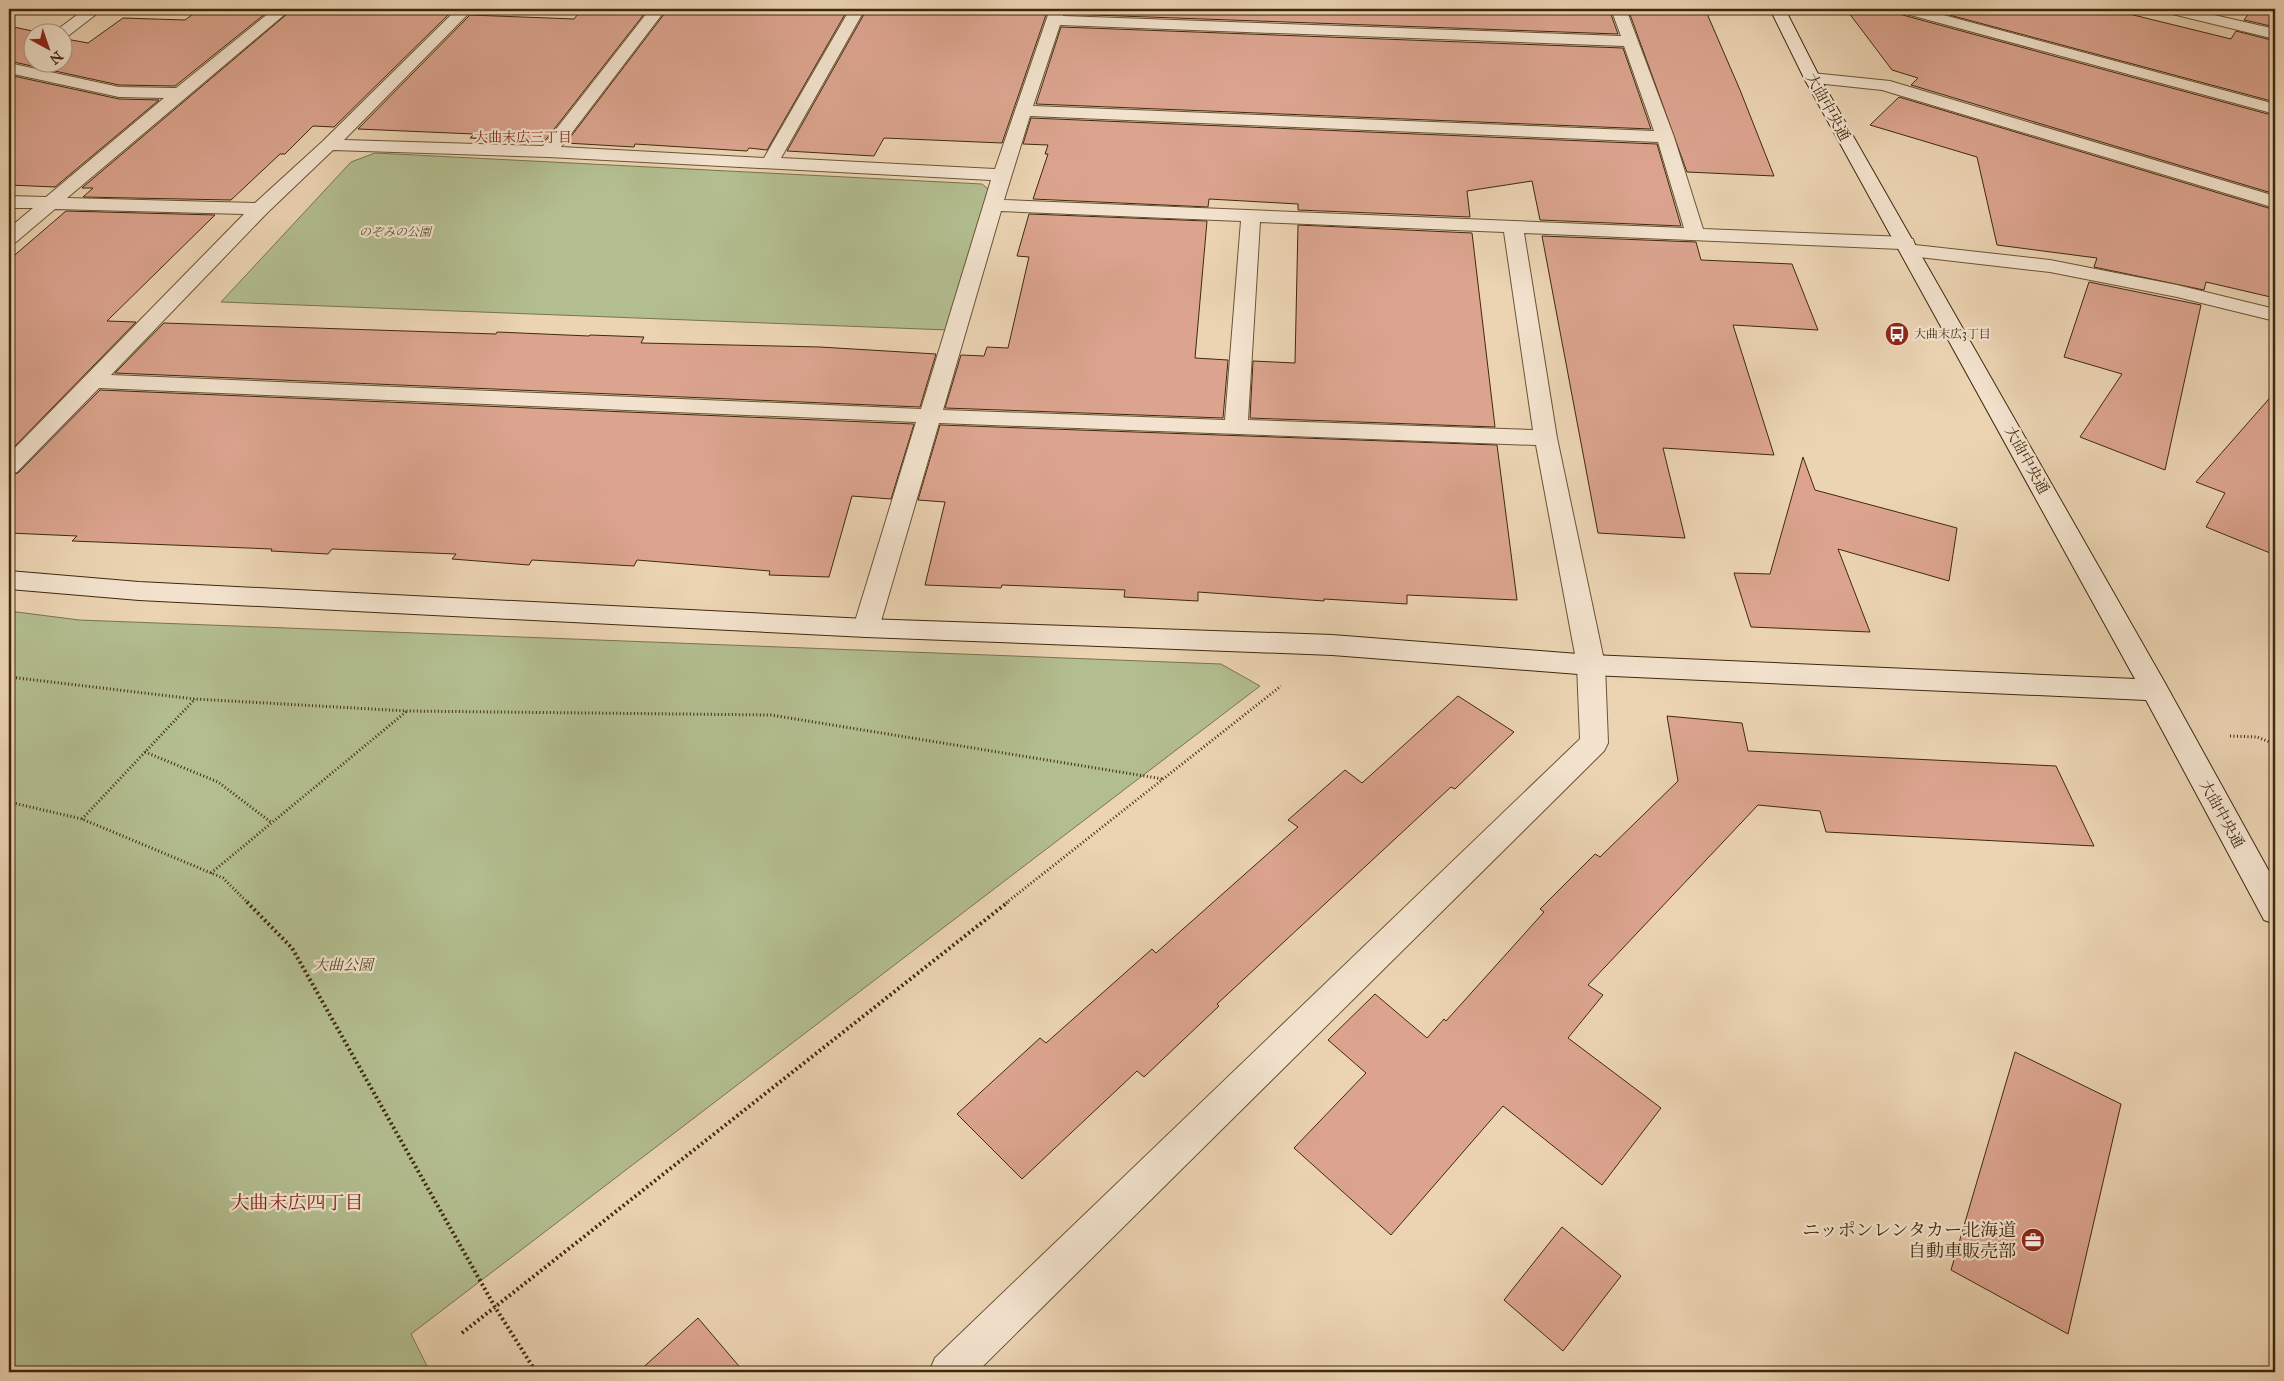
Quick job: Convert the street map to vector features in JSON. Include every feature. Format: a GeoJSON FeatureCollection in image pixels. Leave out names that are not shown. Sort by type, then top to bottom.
{"type":"FeatureCollection","features":[{"type":"Feature","properties":{"kind":"street"},"geometry":{"type":"LineString","coordinates":[[72,26],[95,9]]}},
{"type":"Feature","properties":{"kind":"street"},"geometry":{"type":"LineString","coordinates":[[9,238],[180,93],[283,9]]}},
{"type":"Feature","properties":{"kind":"street"},"geometry":{"type":"LineString","coordinates":[[9,467],[260,209],[329,145],[465,9]]}},
{"type":"Feature","properties":{"kind":"street"},"geometry":{"type":"LineString","coordinates":[[548,152],[658,9]]}},
{"type":"Feature","properties":{"kind":"street"},"geometry":{"type":"LineString","coordinates":[[770,162],[857,9]]}},
{"type":"Feature","properties":{"kind":"street"},"geometry":{"type":"LineString","coordinates":[[1619,9],[1665,137],[1694,233]]}},
{"type":"Feature","properties":{"kind":"street","name":"大曲中央通"},"geometry":{"type":"LineString","coordinates":[[1777,9],[1812,78],[2155,690],[2275,912]]}},
{"type":"Feature","properties":{"kind":"street"},"geometry":{"type":"LineString","coordinates":[[1904,9],[2275,109]]}},
{"type":"Feature","properties":{"kind":"street"},"geometry":{"type":"LineString","coordinates":[[2170,9],[2196,12],[2275,34]]}},
{"type":"Feature","properties":{"kind":"street"},"geometry":{"type":"LineString","coordinates":[[866,628],[928,416],[1002,175],[1055,14],[1630,41]]}},
{"type":"Feature","properties":{"kind":"street"},"geometry":{"type":"LineString","coordinates":[[11,69],[22,62]]}},
{"type":"Feature","properties":{"kind":"street"},"geometry":{"type":"LineString","coordinates":[[11,69],[120,92],[180,93]]}},
{"type":"Feature","properties":{"kind":"street"},"geometry":{"type":"LineString","coordinates":[[1812,78],[1884,85],[2275,202]]}},
{"type":"Feature","properties":{"kind":"street"},"geometry":{"type":"LineString","coordinates":[[1024,111],[1665,137]]}},
{"type":"Feature","properties":{"kind":"street"},"geometry":{"type":"LineString","coordinates":[[329,145],[548,152],[1002,175]]}},
{"type":"Feature","properties":{"kind":"street"},"geometry":{"type":"LineString","coordinates":[[9,202],[260,209]]}},
{"type":"Feature","properties":{"kind":"street"},"geometry":{"type":"LineString","coordinates":[[994,204],[1694,233],[1908,247],[2050,266],[2177,291],[2275,315]]}},
{"type":"Feature","properties":{"kind":"street"},"geometry":{"type":"LineString","coordinates":[[1236,427],[1251,216]]}},
{"type":"Feature","properties":{"kind":"street"},"geometry":{"type":"LineString","coordinates":[[949,1372],[1594,742],[1591,665],[1546,438],[1513,227]]}},
{"type":"Feature","properties":{"kind":"street"},"geometry":{"type":"LineString","coordinates":[[92,381],[928,416],[1546,438]]}},
{"type":"Feature","properties":{"kind":"street"},"geometry":{"type":"LineString","coordinates":[[9,580],[138,592],[866,628],[1332,645],[1591,665],[2155,690]]}},
{"type":"Feature","properties":{"kind":"path"},"geometry":{"type":"LineString","coordinates":[[462,1333],[1332,645]]}},
{"type":"Feature","properties":{"kind":"path"},"geometry":{"type":"LineString","coordinates":[[9,677],[195,699],[407,711],[770,715],[1163,779]]}},
{"type":"Feature","properties":{"kind":"path"},"geometry":{"type":"LineString","coordinates":[[82,819],[195,699]]}},
{"type":"Feature","properties":{"kind":"path"},"geometry":{"type":"LineString","coordinates":[[211,874],[407,711]]}},
{"type":"Feature","properties":{"kind":"path"},"geometry":{"type":"LineString","coordinates":[[145,752],[218,782],[272,823]]}},
{"type":"Feature","properties":{"kind":"path"},"geometry":{"type":"LineString","coordinates":[[9,802],[82,819],[224,878],[292,948],[495,1307],[536,1372]]}},
{"type":"Feature","properties":{"kind":"green space","name":"のぞみの公園"},"geometry":{"type":"Polygon","coordinates":[[[375,153],[982,184],[992,192],[948,330],[221,302],[351,162],[375,153]]]}},
{"type":"Feature","properties":{"kind":"green space","name":"大曲公園"},"geometry":{"type":"Polygon","coordinates":[[[9,611],[79,620],[1221,664],[1260,686],[411,1334],[430,1372],[9,1372],[9,611]]]}},
{"type":"Feature","properties":{"kind":"building"},"geometry":{"type":"Polygon","coordinates":[[[200,9],[271,9],[175,86],[119,85],[59,72],[72,72],[72,40],[88,43],[123,18],[185,20],[200,9]]]}},
{"type":"Feature","properties":{"kind":"building"},"geometry":{"type":"Polygon","coordinates":[[[293,9],[449,14],[334,127],[313,126],[285,154],[280,154],[231,200],[83,197],[93,188],[82,188],[293,9]]]}},
{"type":"Feature","properties":{"kind":"building"},"geometry":{"type":"Polygon","coordinates":[[[582,9],[648,9],[544,142],[470,138],[474,134],[358,129],[470,15],[574,19],[582,9]]]}},
{"type":"Feature","properties":{"kind":"building"},"geometry":{"type":"Polygon","coordinates":[[[668,9],[848,9],[767,150],[749,148],[747,151],[635,144],[634,147],[566,143],[668,9]]]}},
{"type":"Feature","properties":{"kind":"building"},"geometry":{"type":"Polygon","coordinates":[[[867,9],[1048,9],[1002,143],[884,138],[874,156],[787,151],[867,9]]]}},
{"type":"Feature","properties":{"kind":"building"},"geometry":{"type":"Polygon","coordinates":[[[1066,9],[1609,9],[1618,34],[1065,14],[1066,9]]]}},
{"type":"Feature","properties":{"kind":"building"},"geometry":{"type":"Polygon","coordinates":[[[1628,9],[1705,9],[1774,176],[1687,172],[1628,9]]]}},
{"type":"Feature","properties":{"kind":"building"},"geometry":{"type":"Polygon","coordinates":[[[1846,9],[1894,9],[1899,14],[2275,116],[2275,194],[1911,85],[1918,78],[1892,70],[1846,9]]]}},
{"type":"Feature","properties":{"kind":"building"},"geometry":{"type":"Polygon","coordinates":[[[1927,9],[2109,9],[2231,39],[2236,31],[2275,41],[2275,102],[1927,9]]]}},
{"type":"Feature","properties":{"kind":"building"},"geometry":{"type":"Polygon","coordinates":[[[2252,9],[2275,9],[2275,27],[2244,20],[2252,9]]]}},
{"type":"Feature","properties":{"kind":"building"},"geometry":{"type":"Polygon","coordinates":[[[9,26],[22,29],[22,64],[9,61],[9,26]]]}},
{"type":"Feature","properties":{"kind":"building"},"geometry":{"type":"Polygon","coordinates":[[[1061,27],[1623,48],[1651,129],[1036,104],[1061,27]]]}},
{"type":"Feature","properties":{"kind":"building"},"geometry":{"type":"Polygon","coordinates":[[[9,75],[119,99],[159,100],[55,187],[9,185],[9,75]]]}},
{"type":"Feature","properties":{"kind":"building"},"geometry":{"type":"Polygon","coordinates":[[[1899,97],[2275,210],[2275,298],[2206,282],[2204,290],[2094,267],[2097,258],[1997,245],[1977,157],[1870,125],[1899,97]]]}},
{"type":"Feature","properties":{"kind":"building"},"geometry":{"type":"Polygon","coordinates":[[[1031,118],[1657,144],[1681,226],[1540,220],[1532,181],[1467,191],[1470,217],[1298,210],[1298,204],[1209,199],[1208,207],[1033,199],[1048,154],[1045,154],[1048,145],[1023,144],[1031,118]]]}},
{"type":"Feature","properties":{"kind":"building"},"geometry":{"type":"Polygon","coordinates":[[[66,211],[215,215],[107,321],[136,322],[9,452],[9,260],[66,211]]]}},
{"type":"Feature","properties":{"kind":"building"},"geometry":{"type":"Polygon","coordinates":[[[1029,214],[1207,221],[1195,358],[1228,360],[1223,418],[945,408],[961,355],[984,356],[987,347],[1008,348],[1029,257],[1017,256],[1029,214]]]}},
{"type":"Feature","properties":{"kind":"building"},"geometry":{"type":"Polygon","coordinates":[[[1298,225],[1472,233],[1495,427],[1250,418],[1253,361],[1295,363],[1298,225]]]}},
{"type":"Feature","properties":{"kind":"building"},"geometry":{"type":"Polygon","coordinates":[[[1542,236],[1696,242],[1701,260],[1792,264],[1818,330],[1733,325],[1774,455],[1663,448],[1685,538],[1598,533],[1542,236]]]}},
{"type":"Feature","properties":{"kind":"building"},"geometry":{"type":"Polygon","coordinates":[[[2089,282],[2201,305],[2165,470],[2080,437],[2122,374],[2064,357],[2089,282]]]}},
{"type":"Feature","properties":{"kind":"building"},"geometry":{"type":"Polygon","coordinates":[[[164,323],[644,337],[641,343],[820,347],[936,354],[920,407],[115,373],[164,323]]]}},
{"type":"Feature","properties":{"kind":"building"},"geometry":{"type":"Polygon","coordinates":[[[100,390],[914,424],[891,499],[852,496],[829,577],[769,575],[770,571],[637,560],[634,566],[532,560],[529,565],[452,559],[456,554],[332,549],[328,554],[271,551],[272,549],[72,541],[77,536],[9,533],[9,476],[18,473],[100,390]]]}},
{"type":"Feature","properties":{"kind":"building"},"geometry":{"type":"Polygon","coordinates":[[[2275,392],[2275,555],[2206,527],[2225,493],[2196,482],[2275,392]]]}},
{"type":"Feature","properties":{"kind":"building"},"geometry":{"type":"Polygon","coordinates":[[[940,425],[1497,445],[1517,600],[1407,595],[1407,604],[1324,599],[1324,601],[1198,592],[1198,601],[1124,597],[1125,590],[1002,585],[1001,588],[925,585],[945,502],[918,500],[940,425]]]}},
{"type":"Feature","properties":{"kind":"building"},"geometry":{"type":"Polygon","coordinates":[[[1803,457],[1815,490],[1957,528],[1949,581],[1838,549],[1870,632],[1751,627],[1734,573],[1770,574],[1803,457]]]}},
{"type":"Feature","properties":{"kind":"building"},"geometry":{"type":"Polygon","coordinates":[[[1458,696],[1514,732],[1455,789],[1451,787],[1217,1004],[1219,1006],[1144,1077],[1137,1071],[1022,1179],[957,1114],[1040,1038],[1046,1043],[1152,949],[1156,953],[1298,827],[1288,820],[1345,770],[1362,783],[1458,696]]]}},
{"type":"Feature","properties":{"kind":"building"},"geometry":{"type":"Polygon","coordinates":[[[1667,716],[1742,723],[1748,751],[2056,766],[2094,846],[1826,832],[1820,811],[1758,805],[1588,985],[1603,995],[1568,1038],[1661,1108],[1602,1185],[1503,1106],[1391,1235],[1294,1148],[1366,1073],[1328,1040],[1375,994],[1427,1038],[1444,1019],[1446,1021],[1544,912],[1540,909],[1595,854],[1600,857],[1678,781],[1667,716]]]}},
{"type":"Feature","properties":{"kind":"building"},"geometry":{"type":"Polygon","coordinates":[[[2015,1052],[2121,1104],[2068,1334],[1951,1270],[2015,1052]]]}},
{"type":"Feature","properties":{"kind":"building"},"geometry":{"type":"Polygon","coordinates":[[[1562,1227],[1621,1276],[1563,1351],[1504,1300],[1562,1227]]]}},
{"type":"Feature","properties":{"kind":"building"},"geometry":{"type":"Polygon","coordinates":[[[698,1318],[744,1372],[638,1372],[698,1318]]]}},
{"type":"Feature","properties":{"kind":"place","name":"大曲末広3丁目"},"geometry":{"type":"Point","coordinates":[1897,334]}},
{"type":"Feature","properties":{"kind":"place","name":"ニッポンレンタカー北海道 自動車販売部"},"geometry":{"type":"Point","coordinates":[2033,1240]}},
{"type":"Feature","properties":{"kind":"district","name":"大曲末広三丁目"},"geometry":{"type":"Point","coordinates":[523,137]}},
{"type":"Feature","properties":{"kind":"district","name":"大曲末広四丁目"},"geometry":{"type":"Point","coordinates":[297,1202]}}]}
